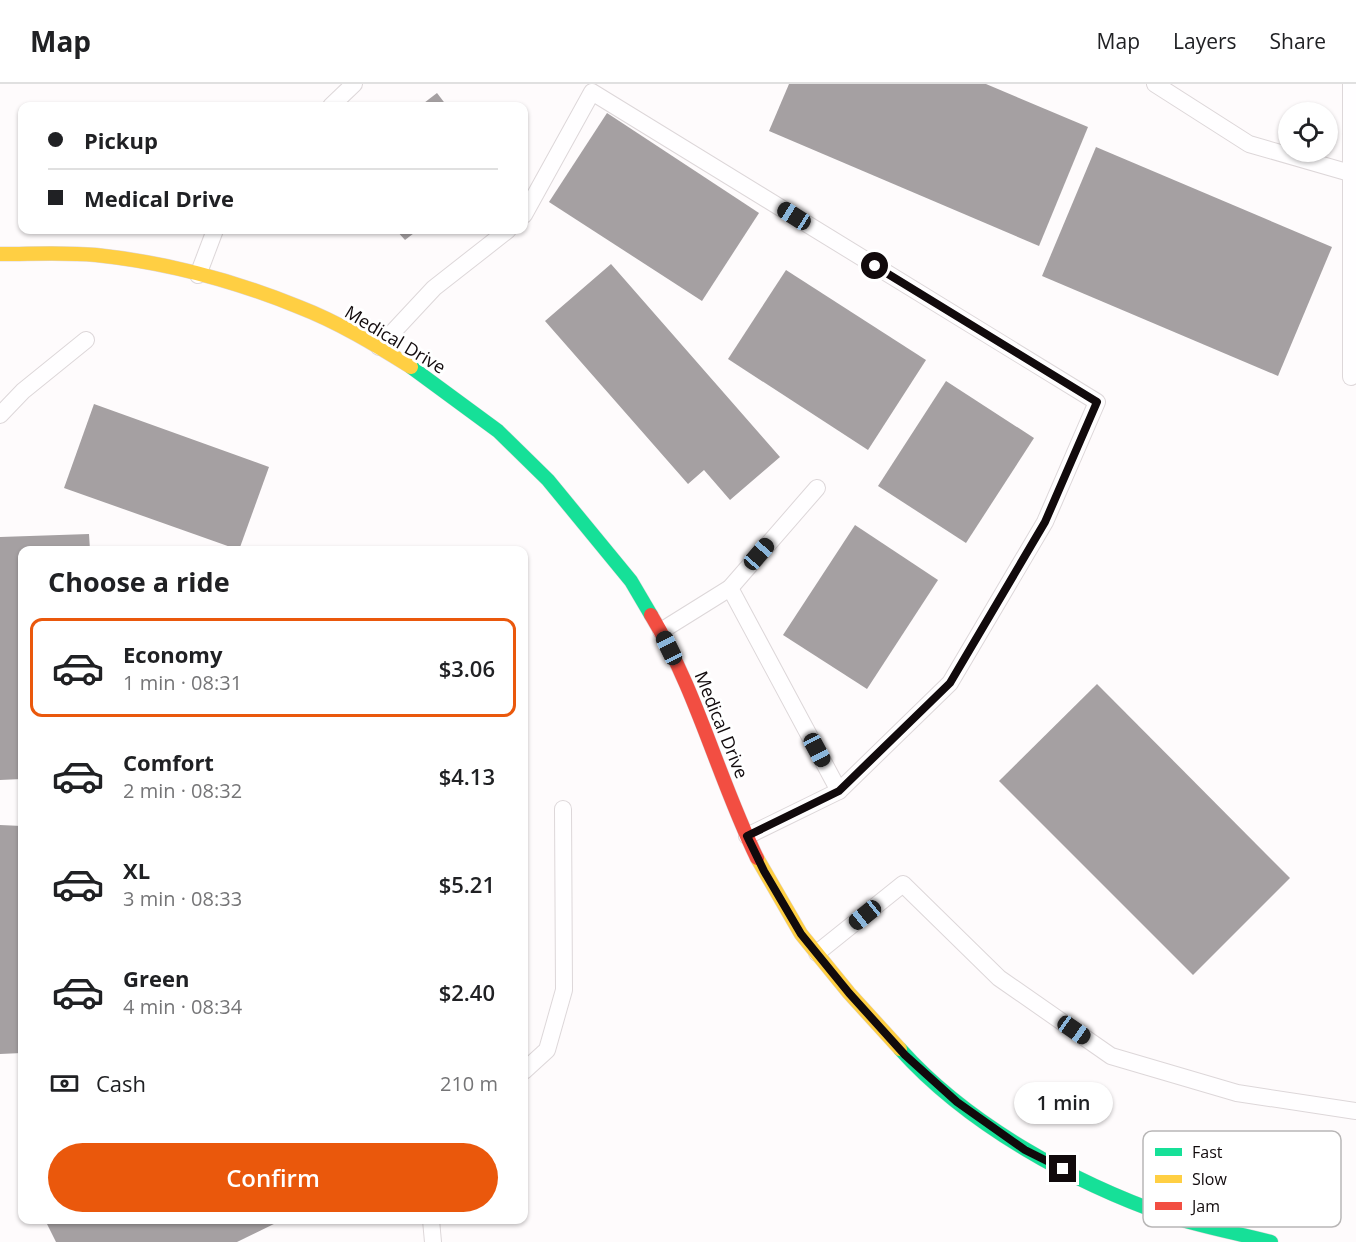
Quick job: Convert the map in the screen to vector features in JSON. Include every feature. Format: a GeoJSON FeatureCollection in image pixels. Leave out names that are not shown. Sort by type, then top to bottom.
{"type":"FeatureCollection","features":[{"type":"Feature","properties":{"kind":"street","name":"Medical Drive"},"geometry":{"type":"LineString","coordinates":[[0,254],[95,255],[228,282],[300,307],[379,347],[424,375],[498,431],[548,480],[631,581],[661,631],[693,699],[737,816],[764,871],[801,934],[849,993],[905,1055],[957,1102],[1025,1150],[1100,1188],[1143,1205]]}},
{"type":"Feature","properties":{"kind":"street","name":"Medical Drive"},"geometry":{"type":"LineString","coordinates":[[1197,1227],[1217,1235],[1271,1242]]}},
{"type":"Feature","properties":{"kind":"lane"},"geometry":{"type":"LineString","coordinates":[[335,102],[354,84]]}},
{"type":"Feature","properties":{"kind":"lane"},"geometry":{"type":"LineString","coordinates":[[1155,84],[1249,144],[1350,173]]}},
{"type":"Feature","properties":{"kind":"lane"},"geometry":{"type":"LineString","coordinates":[[1351,84],[1353,132],[1350,173],[1351,377]]}},
{"type":"Feature","properties":{"kind":"lane"},"geometry":{"type":"LineString","coordinates":[[528,208],[592,92],[1097,402],[1045,522],[950,683],[839,791],[747,836]]}},
{"type":"Feature","properties":{"kind":"lane"},"geometry":{"type":"LineString","coordinates":[[198,275],[213,234]]}},
{"type":"Feature","properties":{"kind":"lane"},"geometry":{"type":"LineString","coordinates":[[379,347],[434,288],[503,234]]}},
{"type":"Feature","properties":{"kind":"lane"},"geometry":{"type":"LineString","coordinates":[[0,415],[23,391],[86,340]]}},
{"type":"Feature","properties":{"kind":"lane"},"geometry":{"type":"LineString","coordinates":[[661,631],[730,588],[817,488]]}},
{"type":"Feature","properties":{"kind":"lane"},"geometry":{"type":"LineString","coordinates":[[730,588],[839,791]]}},
{"type":"Feature","properties":{"kind":"lane"},"geometry":{"type":"LineString","coordinates":[[528,1067],[547,1050],[564,990],[563,809]]}},
{"type":"Feature","properties":{"kind":"lane"},"geometry":{"type":"LineString","coordinates":[[817,953],[903,884],[999,978],[1111,1056],[1237,1093],[1356,1111]]}},
{"type":"Feature","properties":{"kind":"lane"},"geometry":{"type":"LineString","coordinates":[[431,1224],[433,1242]]}},
{"type":"Feature","properties":{"kind":"building"},"geometry":{"type":"Polygon","coordinates":[[[789,84],[986,84],[1088,127],[1039,246],[769,131],[789,84]]]}},
{"type":"Feature","properties":{"kind":"building"},"geometry":{"type":"Polygon","coordinates":[[[437,93],[444,102],[425,102],[437,93]]]}},
{"type":"Feature","properties":{"kind":"building"},"geometry":{"type":"Polygon","coordinates":[[[607,113],[759,213],[702,301],[549,202],[607,113]]]}},
{"type":"Feature","properties":{"kind":"building"},"geometry":{"type":"Polygon","coordinates":[[[1096,147],[1332,247],[1278,376],[1042,276],[1096,147]]]}},
{"type":"Feature","properties":{"kind":"building"},"geometry":{"type":"Polygon","coordinates":[[[400,234],[413,234],[405,240],[400,234]]]}},
{"type":"Feature","properties":{"kind":"building"},"geometry":{"type":"Polygon","coordinates":[[[611,264],[780,457],[730,500],[704,470],[688,484],[545,321],[611,264]]]}},
{"type":"Feature","properties":{"kind":"building"},"geometry":{"type":"Polygon","coordinates":[[[786,270],[926,360],[868,450],[728,359],[786,270]]]}},
{"type":"Feature","properties":{"kind":"building"},"geometry":{"type":"Polygon","coordinates":[[[946,381],[1034,438],[966,543],[878,486],[946,381]]]}},
{"type":"Feature","properties":{"kind":"building"},"geometry":{"type":"Polygon","coordinates":[[[94,404],[269,467],[240,546],[228,546],[64,488],[94,404]]]}},
{"type":"Feature","properties":{"kind":"building"},"geometry":{"type":"Polygon","coordinates":[[[855,525],[938,580],[867,689],[783,635],[855,525]]]}},
{"type":"Feature","properties":{"kind":"building"},"geometry":{"type":"Polygon","coordinates":[[[89,534],[90,546],[18,546],[18,779],[0,780],[0,537],[89,534]]]}},
{"type":"Feature","properties":{"kind":"building"},"geometry":{"type":"Polygon","coordinates":[[[1097,684],[1290,878],[1193,975],[999,781],[1097,684]]]}},
{"type":"Feature","properties":{"kind":"building"},"geometry":{"type":"Polygon","coordinates":[[[0,825],[18,826],[18,1053],[0,1054],[0,825]]]}},
{"type":"Feature","properties":{"kind":"building"},"geometry":{"type":"Polygon","coordinates":[[[47,1224],[274,1224],[237,1242],[56,1242],[47,1224]]]}},
{"type":"Feature","properties":{"kind":"traffic: fast"},"geometry":{"type":"LineString","coordinates":[[411,367],[498,431],[548,480],[631,581],[651,615]]}},
{"type":"Feature","properties":{"kind":"traffic: fast"},"geometry":{"type":"LineString","coordinates":[[900,1049],[957,1103],[1024,1149],[1096,1187],[1143,1206]]}},
{"type":"Feature","properties":{"kind":"traffic: fast"},"geometry":{"type":"LineString","coordinates":[[1207,1227],[1271,1242]]}},
{"type":"Feature","properties":{"kind":"traffic: slow"},"geometry":{"type":"LineString","coordinates":[[0,254],[96,255],[147,262],[199,274],[250,289],[314,313],[356,334],[411,367]]}},
{"type":"Feature","properties":{"kind":"traffic: slow"},"geometry":{"type":"LineString","coordinates":[[757,858],[801,934],[849,993],[900,1049]]}},
{"type":"Feature","properties":{"kind":"traffic: jam"},"geometry":{"type":"LineString","coordinates":[[651,615],[681,674],[757,858]]}},
{"type":"Feature","properties":{"kind":"route"},"geometry":{"type":"LineString","coordinates":[[875,266],[1097,402],[1045,522],[950,683],[839,791],[747,836],[764,871],[801,934],[849,993],[905,1055],[957,1102],[1025,1150],[1063,1169]]}}]}
